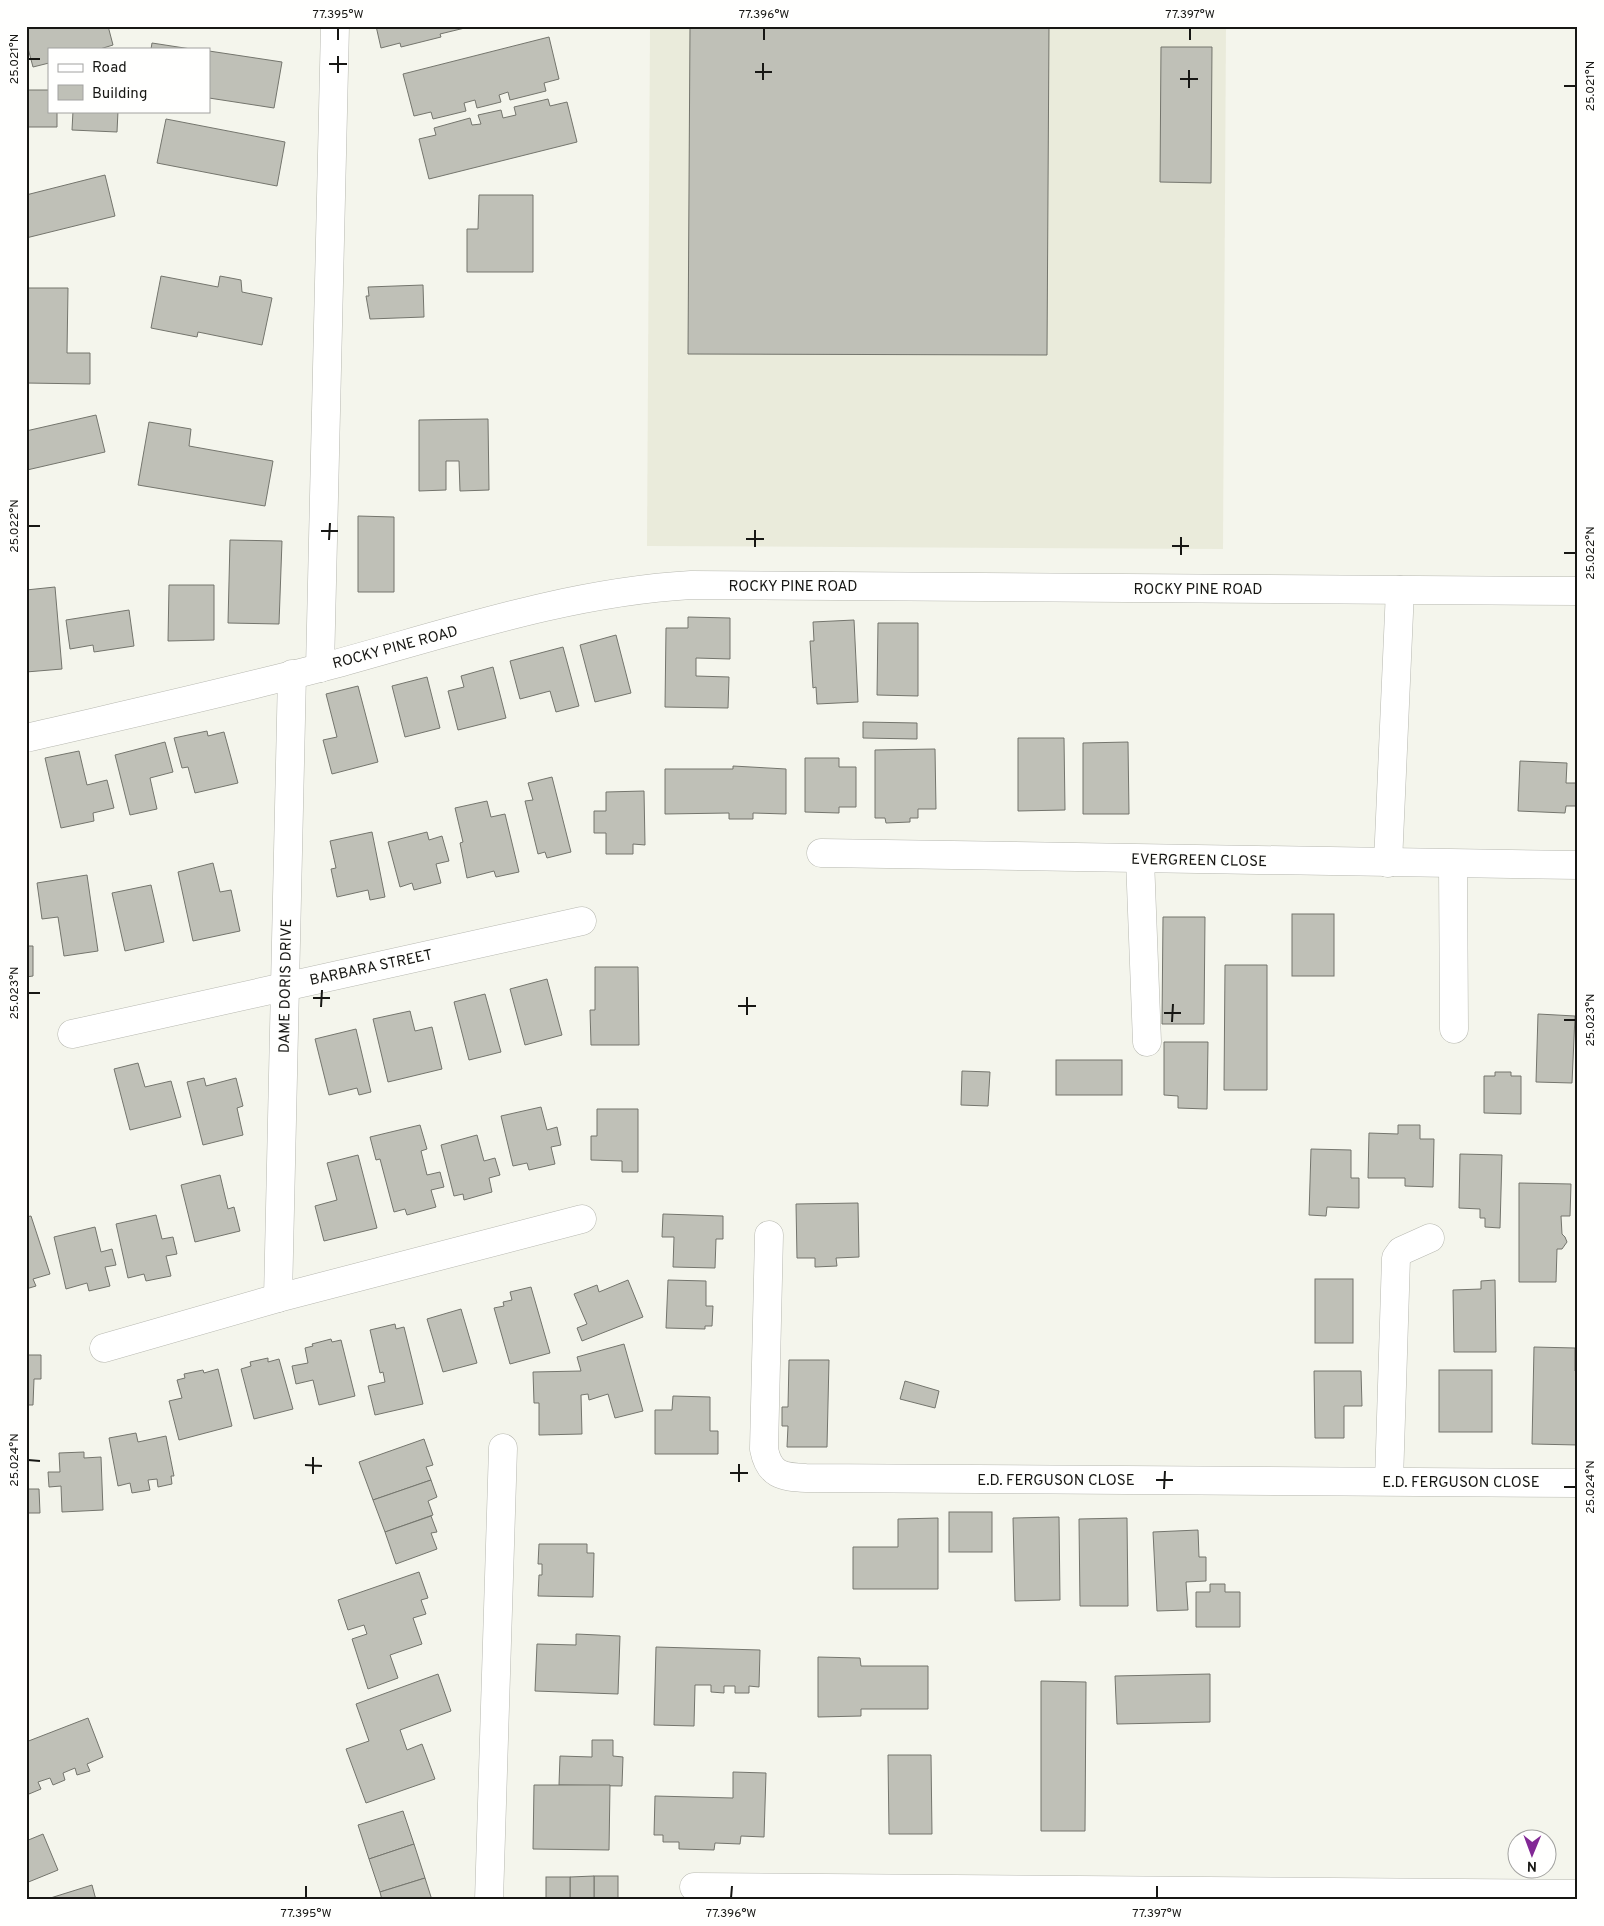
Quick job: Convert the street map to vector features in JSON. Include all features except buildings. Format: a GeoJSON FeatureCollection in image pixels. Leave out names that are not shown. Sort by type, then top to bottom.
{"type":"FeatureCollection","features":[{"type":"Feature","properties":{"kind":"street"},"geometry":{"type":"LineString","coordinates":[[320,668],[335,26]]}},
{"type":"Feature","properties":{"kind":"street","name":"ROCKY PINE ROAD"},"geometry":{"type":"LineString","coordinates":[[26,738],[320,668],[558,603],[655,587],[700,585],[1578,591]]}},
{"type":"Feature","properties":{"kind":"street"},"geometry":{"type":"LineString","coordinates":[[1388,863],[1400,590]]}},
{"type":"Feature","properties":{"kind":"street","name":"DAME DORIS DRIVE"},"geometry":{"type":"LineString","coordinates":[[278,1298],[292,674]]}},
{"type":"Feature","properties":{"kind":"street","name":"EVERGREEN CLOSE"},"geometry":{"type":"LineString","coordinates":[[821,853],[1578,865]]}},
{"type":"Feature","properties":{"kind":"street"},"geometry":{"type":"LineString","coordinates":[[1140,859],[1147,1042]]}},
{"type":"Feature","properties":{"kind":"street"},"geometry":{"type":"LineString","coordinates":[[1453,864],[1454,1029]]}},
{"type":"Feature","properties":{"kind":"street","name":"BARBARA STREET"},"geometry":{"type":"LineString","coordinates":[[72,1034],[582,921]]}},
{"type":"Feature","properties":{"kind":"street"},"geometry":{"type":"LineString","coordinates":[[104,1348],[278,1298],[582,1219]]}},
{"type":"Feature","properties":{"kind":"street","name":"E.D. FERGUSON CLOSE"},"geometry":{"type":"LineString","coordinates":[[769,1235],[764,1449],[772,1469],[780,1474],[796,1478],[1578,1483]]}},
{"type":"Feature","properties":{"kind":"street"},"geometry":{"type":"LineString","coordinates":[[1389,1481],[1396,1258],[1401,1251],[1430,1238]]}},
{"type":"Feature","properties":{"kind":"street"},"geometry":{"type":"LineString","coordinates":[[489,1900],[503,1448]]}},
{"type":"Feature","properties":{"kind":"street"},"geometry":{"type":"LineString","coordinates":[[702,1891],[1578,1894]]}},
{"type":"Feature","properties":{"kind":"shaded area"},"geometry":{"type":"Polygon","coordinates":[[[650,26],[1226,26],[1223,549],[647,546],[650,26]]]}}]}
